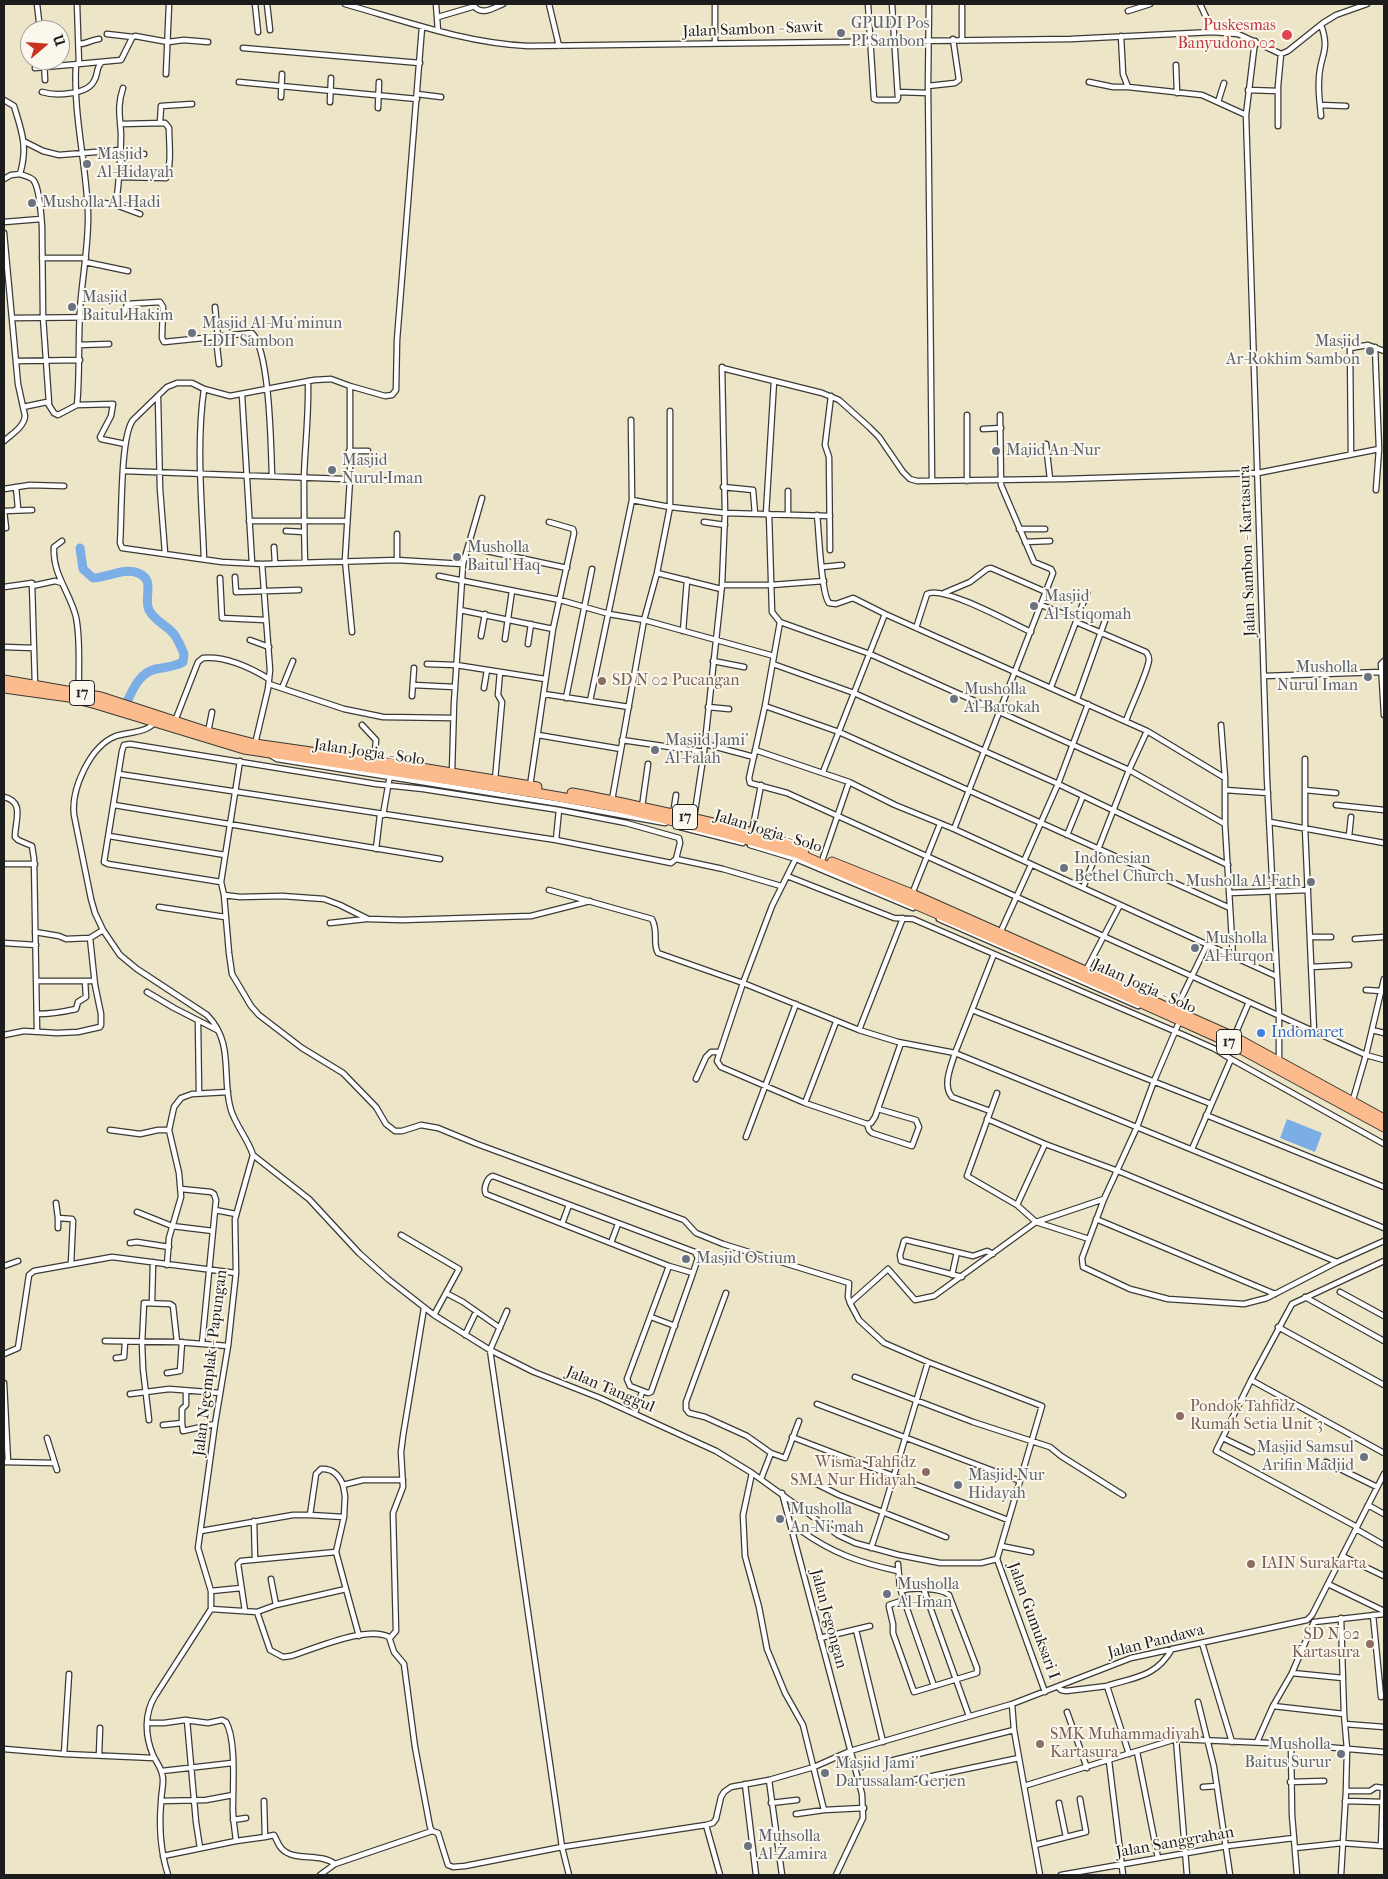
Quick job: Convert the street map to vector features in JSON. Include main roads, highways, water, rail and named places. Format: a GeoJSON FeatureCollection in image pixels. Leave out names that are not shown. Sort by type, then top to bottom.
{"type":"FeatureCollection","features":[{"type":"Feature","properties":{"kind":"highway","name":"17"},"geometry":{"type":"LineString","coordinates":[[4,680],[101,697],[156,719]]}},
{"type":"Feature","properties":{"kind":"highway","name":"17"},"geometry":{"type":"LineString","coordinates":[[4,688],[60,696],[156,719]]}},
{"type":"Feature","properties":{"kind":"highway","name":"Jalan Jogja - Solo"},"geometry":{"type":"LineString","coordinates":[[156,719],[175,721],[255,744],[374,762],[390,771],[452,774],[495,780],[530,789]]}},
{"type":"Feature","properties":{"kind":"highway","name":"Jalan Jogja - Solo"},"geometry":{"type":"LineString","coordinates":[[156,719],[244,749],[390,771],[530,789],[642,807],[694,818],[752,834],[911,901],[1162,1014],[1180,1017],[1234,1037],[1351,1105],[1384,1127]]}},
{"type":"Feature","properties":{"kind":"highway","name":"Jalan Jogja - Solo"},"geometry":{"type":"LineString","coordinates":[[611,803],[681,825],[719,832],[798,854],[823,858],[911,901],[1000,933],[1086,970],[1228,1042],[1278,1064]]}},
{"type":"Feature","properties":{"kind":"highway","name":"Jalan Jogja - Solo"},"geometry":{"type":"LineString","coordinates":[[1351,1105],[1384,1119]]}},
{"type":"Feature","properties":{"kind":"water"},"geometry":{"type":"Polygon","coordinates":[[[1287,1119],[1322,1133],[1315,1152],[1280,1138],[1287,1119]]]}},
{"type":"Feature","properties":{"kind":"waterway"},"geometry":{"type":"LineString","coordinates":[[80,548],[83,569],[93,578],[127,571],[143,576],[148,584],[147,600],[149,610],[156,619],[173,633],[184,654],[183,662],[149,671],[144,675],[135,685],[123,710]]}},
{"type":"Feature","properties":{"kind":"place","name":"GPUDI Pos PI Sambon"},"geometry":{"type":"Point","coordinates":[841,33]}},
{"type":"Feature","properties":{"kind":"place","name":"Puskesmas Banyudono 02"},"geometry":{"type":"Point","coordinates":[1287,35]}},
{"type":"Feature","properties":{"kind":"place","name":"Masjid Al-Hidayah"},"geometry":{"type":"Point","coordinates":[87,164]}},
{"type":"Feature","properties":{"kind":"place","name":"Musholla Al-Hadi"},"geometry":{"type":"Point","coordinates":[32,203]}},
{"type":"Feature","properties":{"kind":"place","name":"Masjid Baitul Hakim"},"geometry":{"type":"Point","coordinates":[72,307]}},
{"type":"Feature","properties":{"kind":"place","name":"Masjid Al-Mu'minun LDII Sambon"},"geometry":{"type":"Point","coordinates":[192,333]}},
{"type":"Feature","properties":{"kind":"place","name":"Masjid Ar-Rokhim Sambon"},"geometry":{"type":"Point","coordinates":[1370,351]}},
{"type":"Feature","properties":{"kind":"place","name":"Majid An-Nur"},"geometry":{"type":"Point","coordinates":[996,451]}},
{"type":"Feature","properties":{"kind":"place","name":"Masjid Nurul Iman"},"geometry":{"type":"Point","coordinates":[332,470]}},
{"type":"Feature","properties":{"kind":"place","name":"Musholla Baitul Haq"},"geometry":{"type":"Point","coordinates":[457,557]}},
{"type":"Feature","properties":{"kind":"place","name":"Masjid Al-Istiqomah"},"geometry":{"type":"Point","coordinates":[1034,606]}},
{"type":"Feature","properties":{"kind":"place","name":"Musholla Nurul Iman"},"geometry":{"type":"Point","coordinates":[1368,677]}},
{"type":"Feature","properties":{"kind":"place","name":"SD N 02 Pucangan"},"geometry":{"type":"Point","coordinates":[602,681]}},
{"type":"Feature","properties":{"kind":"place","name":"Musholla Al-Barokah"},"geometry":{"type":"Point","coordinates":[954,699]}},
{"type":"Feature","properties":{"kind":"place","name":"Masjid Jami' Al-Falah"},"geometry":{"type":"Point","coordinates":[655,750]}},
{"type":"Feature","properties":{"kind":"place","name":"Indonesian Bethel Church"},"geometry":{"type":"Point","coordinates":[1064,868]}},
{"type":"Feature","properties":{"kind":"place","name":"Musholla Al-Fath"},"geometry":{"type":"Point","coordinates":[1311,882]}},
{"type":"Feature","properties":{"kind":"place","name":"Musholla Al-Furqon"},"geometry":{"type":"Point","coordinates":[1195,948]}},
{"type":"Feature","properties":{"kind":"place","name":"Indomaret"},"geometry":{"type":"Point","coordinates":[1261,1033]}},
{"type":"Feature","properties":{"kind":"place","name":"Masjid Ostium"},"geometry":{"type":"Point","coordinates":[686,1259]}},
{"type":"Feature","properties":{"kind":"place","name":"Pondok Tahfidz Rumah Setia Unit 3"},"geometry":{"type":"Point","coordinates":[1180,1416]}},
{"type":"Feature","properties":{"kind":"place","name":"Masjid Samsul Arifin Madjid"},"geometry":{"type":"Point","coordinates":[1364,1457]}},
{"type":"Feature","properties":{"kind":"place","name":"Wisma Tahfidz SMA Nur Hidayah"},"geometry":{"type":"Point","coordinates":[926,1472]}},
{"type":"Feature","properties":{"kind":"place","name":"Masjid Nur Hidayah"},"geometry":{"type":"Point","coordinates":[958,1485]}},
{"type":"Feature","properties":{"kind":"place","name":"Musholla An-Ni'mah"},"geometry":{"type":"Point","coordinates":[780,1519]}},
{"type":"Feature","properties":{"kind":"place","name":"IAIN Surakarta"},"geometry":{"type":"Point","coordinates":[1251,1564]}},
{"type":"Feature","properties":{"kind":"place","name":"Musholla Al-Iman"},"geometry":{"type":"Point","coordinates":[887,1594]}},
{"type":"Feature","properties":{"kind":"place","name":"SD N 02 Kartasura"},"geometry":{"type":"Point","coordinates":[1370,1644]}},
{"type":"Feature","properties":{"kind":"place","name":"SMK Muhammadiyah Kartasura"},"geometry":{"type":"Point","coordinates":[1040,1744]}},
{"type":"Feature","properties":{"kind":"place","name":"Musholla Baitus Surur"},"geometry":{"type":"Point","coordinates":[1341,1754]}},
{"type":"Feature","properties":{"kind":"place","name":"Masjid Jami' Darussalam Gerjen"},"geometry":{"type":"Point","coordinates":[825,1773]}},
{"type":"Feature","properties":{"kind":"place","name":"Muhsolla Al-Zamira"},"geometry":{"type":"Point","coordinates":[748,1846]}}]}
